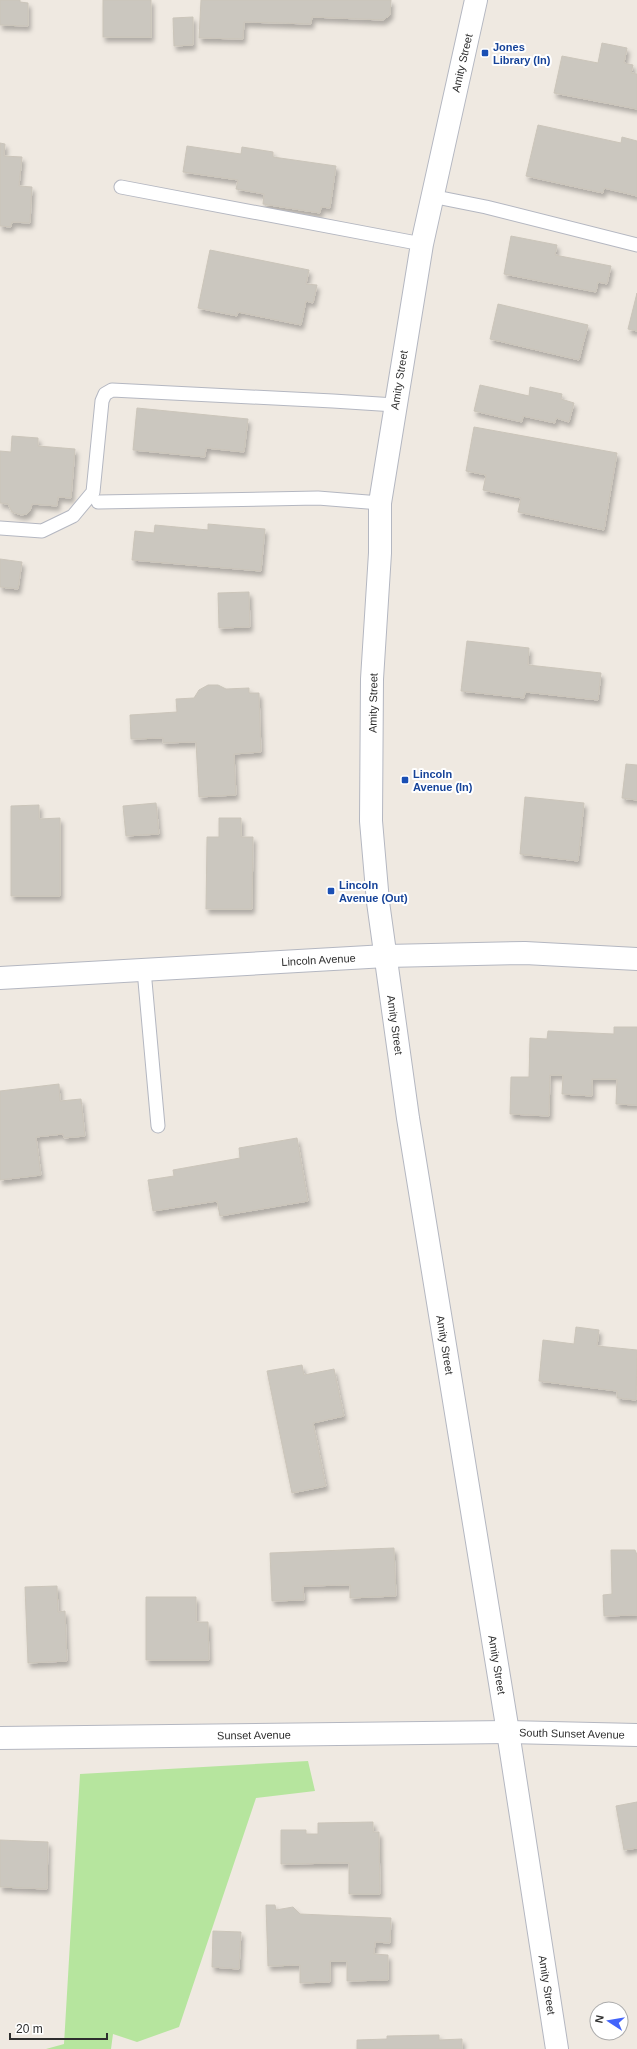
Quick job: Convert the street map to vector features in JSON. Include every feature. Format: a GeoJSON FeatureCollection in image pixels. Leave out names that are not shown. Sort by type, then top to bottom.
{"type":"FeatureCollection","features":[{"type":"Feature","properties":{"kind":"main road","name":"Amity Street"},"geometry":{"type":"LineString","coordinates":[[476,0],[431,196],[395,405],[380,503],[380,553],[372,679],[372,821],[378,902],[408,1118],[508,1732],[557,2049]]}},
{"type":"Feature","properties":{"kind":"main road","name":"Lincoln Avenue"},"geometry":{"type":"LineString","coordinates":[[0,978],[386,956],[525,953],[637,959]]}},
{"type":"Feature","properties":{"kind":"main road","name":"South Sunset Avenue"},"geometry":{"type":"LineString","coordinates":[[508,1732],[637,1735]]}},
{"type":"Feature","properties":{"kind":"main road","name":"Sunset Avenue"},"geometry":{"type":"LineString","coordinates":[[0,1738],[508,1732]]}},
{"type":"Feature","properties":{"kind":"lane"},"geometry":{"type":"LineString","coordinates":[[121,187],[422,244]]}},
{"type":"Feature","properties":{"kind":"lane"},"geometry":{"type":"LineString","coordinates":[[431,196],[486,207],[637,245]]}},
{"type":"Feature","properties":{"kind":"lane"},"geometry":{"type":"LineString","coordinates":[[0,528],[42,531],[73,516],[93,492],[102,401],[105,394],[112,390],[333,400],[395,405]]}},
{"type":"Feature","properties":{"kind":"lane"},"geometry":{"type":"LineString","coordinates":[[98,502],[318,498],[380,503]]}},
{"type":"Feature","properties":{"kind":"lane"},"geometry":{"type":"LineString","coordinates":[[144,970],[158,1126]]}},
{"type":"Feature","properties":{"kind":"green space"},"geometry":{"type":"Polygon","coordinates":[[[308,1761],[315,1791],[256,1798],[179,2027],[137,2042],[113,2034],[111,2049],[46,2049],[64,2044],[80,1774],[308,1761]]]}},
{"type":"Feature","properties":{"kind":"building"},"geometry":{"type":"Polygon","coordinates":[[[0,0],[20,0],[20,2],[28,3],[28,26],[0,25],[0,0]]]}},
{"type":"Feature","properties":{"kind":"building"},"geometry":{"type":"Polygon","coordinates":[[[103,0],[151,0],[151,37],[103,37],[103,0]]]}},
{"type":"Feature","properties":{"kind":"building"},"geometry":{"type":"Polygon","coordinates":[[[201,0],[391,0],[390,15],[383,20],[312,17],[311,24],[244,22],[243,39],[199,38],[201,0]]]}},
{"type":"Feature","properties":{"kind":"building"},"geometry":{"type":"Polygon","coordinates":[[[193,17],[193,45],[174,46],[173,18],[193,17]]]}},
{"type":"Feature","properties":{"kind":"building"},"geometry":{"type":"Polygon","coordinates":[[[602,43],[627,48],[624,63],[633,65],[631,73],[637,74],[637,109],[554,93],[562,56],[598,63],[602,43]]]}},
{"type":"Feature","properties":{"kind":"building"},"geometry":{"type":"Polygon","coordinates":[[[538,125],[621,143],[622,137],[637,141],[637,196],[604,188],[603,193],[526,176],[538,125]]]}},
{"type":"Feature","properties":{"kind":"building"},"geometry":{"type":"Polygon","coordinates":[[[0,143],[5,144],[4,156],[22,157],[19,186],[32,187],[30,223],[12,222],[11,227],[0,226],[0,143]]]}},
{"type":"Feature","properties":{"kind":"building"},"geometry":{"type":"Polygon","coordinates":[[[187,146],[241,154],[242,147],[273,152],[273,157],[336,166],[330,208],[321,207],[320,213],[263,204],[264,194],[236,189],[238,180],[183,172],[187,146]]]}},
{"type":"Feature","properties":{"kind":"building"},"geometry":{"type":"Polygon","coordinates":[[[511,236],[557,245],[555,255],[611,266],[607,284],[598,282],[596,292],[504,274],[511,236]]]}},
{"type":"Feature","properties":{"kind":"building"},"geometry":{"type":"Polygon","coordinates":[[[210,250],[309,270],[306,284],[317,285],[313,303],[306,301],[301,325],[238,312],[237,316],[198,308],[210,250]]]}},
{"type":"Feature","properties":{"kind":"building"},"geometry":{"type":"Polygon","coordinates":[[[637,293],[637,331],[628,329],[637,293]]]}},
{"type":"Feature","properties":{"kind":"building"},"geometry":{"type":"Polygon","coordinates":[[[498,304],[588,325],[579,360],[490,339],[498,304]]]}},
{"type":"Feature","properties":{"kind":"building"},"geometry":{"type":"Polygon","coordinates":[[[480,385],[529,396],[530,387],[562,394],[561,399],[574,403],[569,422],[556,418],[555,423],[523,416],[522,422],[474,411],[480,385]]]}},
{"type":"Feature","properties":{"kind":"building"},"geometry":{"type":"Polygon","coordinates":[[[137,408],[248,419],[244,452],[206,448],[205,457],[133,450],[137,408]]]}},
{"type":"Feature","properties":{"kind":"building"},"geometry":{"type":"Polygon","coordinates":[[[474,427],[617,453],[604,530],[518,512],[521,498],[483,490],[486,475],[466,471],[474,427]]]}},
{"type":"Feature","properties":{"kind":"building"},"geometry":{"type":"Polygon","coordinates":[[[12,436],[38,438],[38,446],[75,449],[71,498],[58,497],[57,506],[32,504],[30,511],[27,514],[21,515],[12,512],[8,504],[0,503],[0,451],[11,452],[12,436]]]}},
{"type":"Feature","properties":{"kind":"building"},"geometry":{"type":"Polygon","coordinates":[[[208,524],[265,529],[261,571],[132,560],[135,531],[154,533],[155,525],[208,530],[208,524]]]}},
{"type":"Feature","properties":{"kind":"building"},"geometry":{"type":"Polygon","coordinates":[[[0,559],[22,562],[18,589],[0,587],[0,559]]]}},
{"type":"Feature","properties":{"kind":"building"},"geometry":{"type":"Polygon","coordinates":[[[249,592],[250,627],[219,628],[218,593],[249,592]]]}},
{"type":"Feature","properties":{"kind":"building"},"geometry":{"type":"Polygon","coordinates":[[[467,641],[529,648],[528,665],[601,673],[598,700],[525,692],[524,698],[461,691],[467,641]]]}},
{"type":"Feature","properties":{"kind":"building"},"geometry":{"type":"Polygon","coordinates":[[[208,685],[218,685],[226,689],[249,688],[249,693],[259,693],[261,752],[234,754],[236,795],[199,797],[196,742],[163,743],[163,738],[131,739],[130,715],[177,712],[176,699],[194,698],[199,690],[208,685]]]}},
{"type":"Feature","properties":{"kind":"building"},"geometry":{"type":"Polygon","coordinates":[[[626,764],[637,765],[637,800],[622,798],[626,764]]]}},
{"type":"Feature","properties":{"kind":"building"},"geometry":{"type":"Polygon","coordinates":[[[525,797],[584,803],[578,861],[520,854],[525,797]]]}},
{"type":"Feature","properties":{"kind":"building"},"geometry":{"type":"Polygon","coordinates":[[[156,803],[159,834],[126,836],[123,806],[156,803]]]}},
{"type":"Feature","properties":{"kind":"building"},"geometry":{"type":"Polygon","coordinates":[[[39,805],[39,819],[60,818],[60,896],[11,896],[11,806],[39,805]]]}},
{"type":"Feature","properties":{"kind":"building"},"geometry":{"type":"Polygon","coordinates":[[[219,818],[241,818],[241,837],[253,837],[252,909],[206,909],[207,837],[219,837],[219,818]]]}},
{"type":"Feature","properties":{"kind":"building"},"geometry":{"type":"Polygon","coordinates":[[[614,1027],[637,1027],[637,1105],[616,1104],[617,1079],[592,1079],[592,1096],[562,1094],[563,1075],[550,1075],[549,1116],[510,1114],[511,1077],[529,1077],[530,1038],[547,1039],[548,1031],[614,1034],[614,1027]]]}},
{"type":"Feature","properties":{"kind":"building"},"geometry":{"type":"Polygon","coordinates":[[[59,1084],[60,1101],[81,1099],[85,1136],[64,1138],[63,1134],[36,1137],[41,1175],[0,1180],[0,1091],[59,1084]]]}},
{"type":"Feature","properties":{"kind":"building"},"geometry":{"type":"Polygon","coordinates":[[[297,1138],[308,1201],[220,1216],[217,1201],[153,1211],[148,1180],[174,1176],[173,1170],[240,1158],[239,1148],[297,1138]]]}},
{"type":"Feature","properties":{"kind":"building"},"geometry":{"type":"Polygon","coordinates":[[[576,1327],[599,1330],[597,1346],[637,1350],[636,1400],[617,1398],[617,1391],[539,1381],[543,1340],[574,1344],[576,1327]]]}},
{"type":"Feature","properties":{"kind":"building"},"geometry":{"type":"Polygon","coordinates":[[[302,1365],[304,1375],[334,1369],[344,1416],[313,1423],[326,1486],[292,1493],[267,1371],[302,1365]]]}},
{"type":"Feature","properties":{"kind":"building"},"geometry":{"type":"Polygon","coordinates":[[[394,1548],[396,1596],[350,1598],[350,1585],[303,1586],[304,1600],[272,1601],[270,1553],[394,1548]]]}},
{"type":"Feature","properties":{"kind":"building"},"geometry":{"type":"Polygon","coordinates":[[[611,1550],[635,1550],[637,1555],[637,1615],[604,1616],[603,1595],[612,1594],[611,1550]]]}},
{"type":"Feature","properties":{"kind":"building"},"geometry":{"type":"Polygon","coordinates":[[[57,1586],[58,1612],[65,1611],[67,1661],[28,1663],[25,1587],[57,1586]]]}},
{"type":"Feature","properties":{"kind":"building"},"geometry":{"type":"Polygon","coordinates":[[[146,1597],[196,1597],[196,1622],[208,1622],[209,1660],[146,1660],[146,1597]]]}},
{"type":"Feature","properties":{"kind":"building"},"geometry":{"type":"Polygon","coordinates":[[[637,1802],[637,1848],[624,1850],[616,1806],[637,1802]]]}},
{"type":"Feature","properties":{"kind":"building"},"geometry":{"type":"Polygon","coordinates":[[[373,1822],[373,1832],[379,1832],[380,1894],[349,1894],[349,1863],[281,1864],[281,1830],[306,1830],[306,1834],[318,1834],[318,1823],[373,1822]]]}},
{"type":"Feature","properties":{"kind":"building"},"geometry":{"type":"Polygon","coordinates":[[[0,1840],[48,1842],[47,1889],[0,1887],[0,1840]]]}},
{"type":"Feature","properties":{"kind":"building"},"geometry":{"type":"Polygon","coordinates":[[[266,1905],[275,1905],[276,1910],[293,1907],[300,1914],[391,1918],[390,1943],[375,1942],[374,1954],[388,1955],[388,1980],[347,1981],[347,1961],[330,1961],[330,1982],[300,1983],[300,1965],[268,1966],[266,1905]]]}},
{"type":"Feature","properties":{"kind":"building"},"geometry":{"type":"Polygon","coordinates":[[[213,1931],[241,1932],[239,1969],[212,1967],[213,1931]]]}},
{"type":"Feature","properties":{"kind":"building"},"geometry":{"type":"Polygon","coordinates":[[[439,2035],[439,2040],[462,2039],[462,2049],[357,2049],[357,2040],[387,2039],[387,2036],[439,2035]]]}},
{"type":"Feature","properties":{"kind":"place","name":"Jones Library (In)"},"geometry":{"type":"Point","coordinates":[485,53]}},
{"type":"Feature","properties":{"kind":"place","name":"Lincoln Avenue (In)"},"geometry":{"type":"Point","coordinates":[405,780]}},
{"type":"Feature","properties":{"kind":"place","name":"Lincoln Avenue (Out)"},"geometry":{"type":"Point","coordinates":[331,891]}}]}
